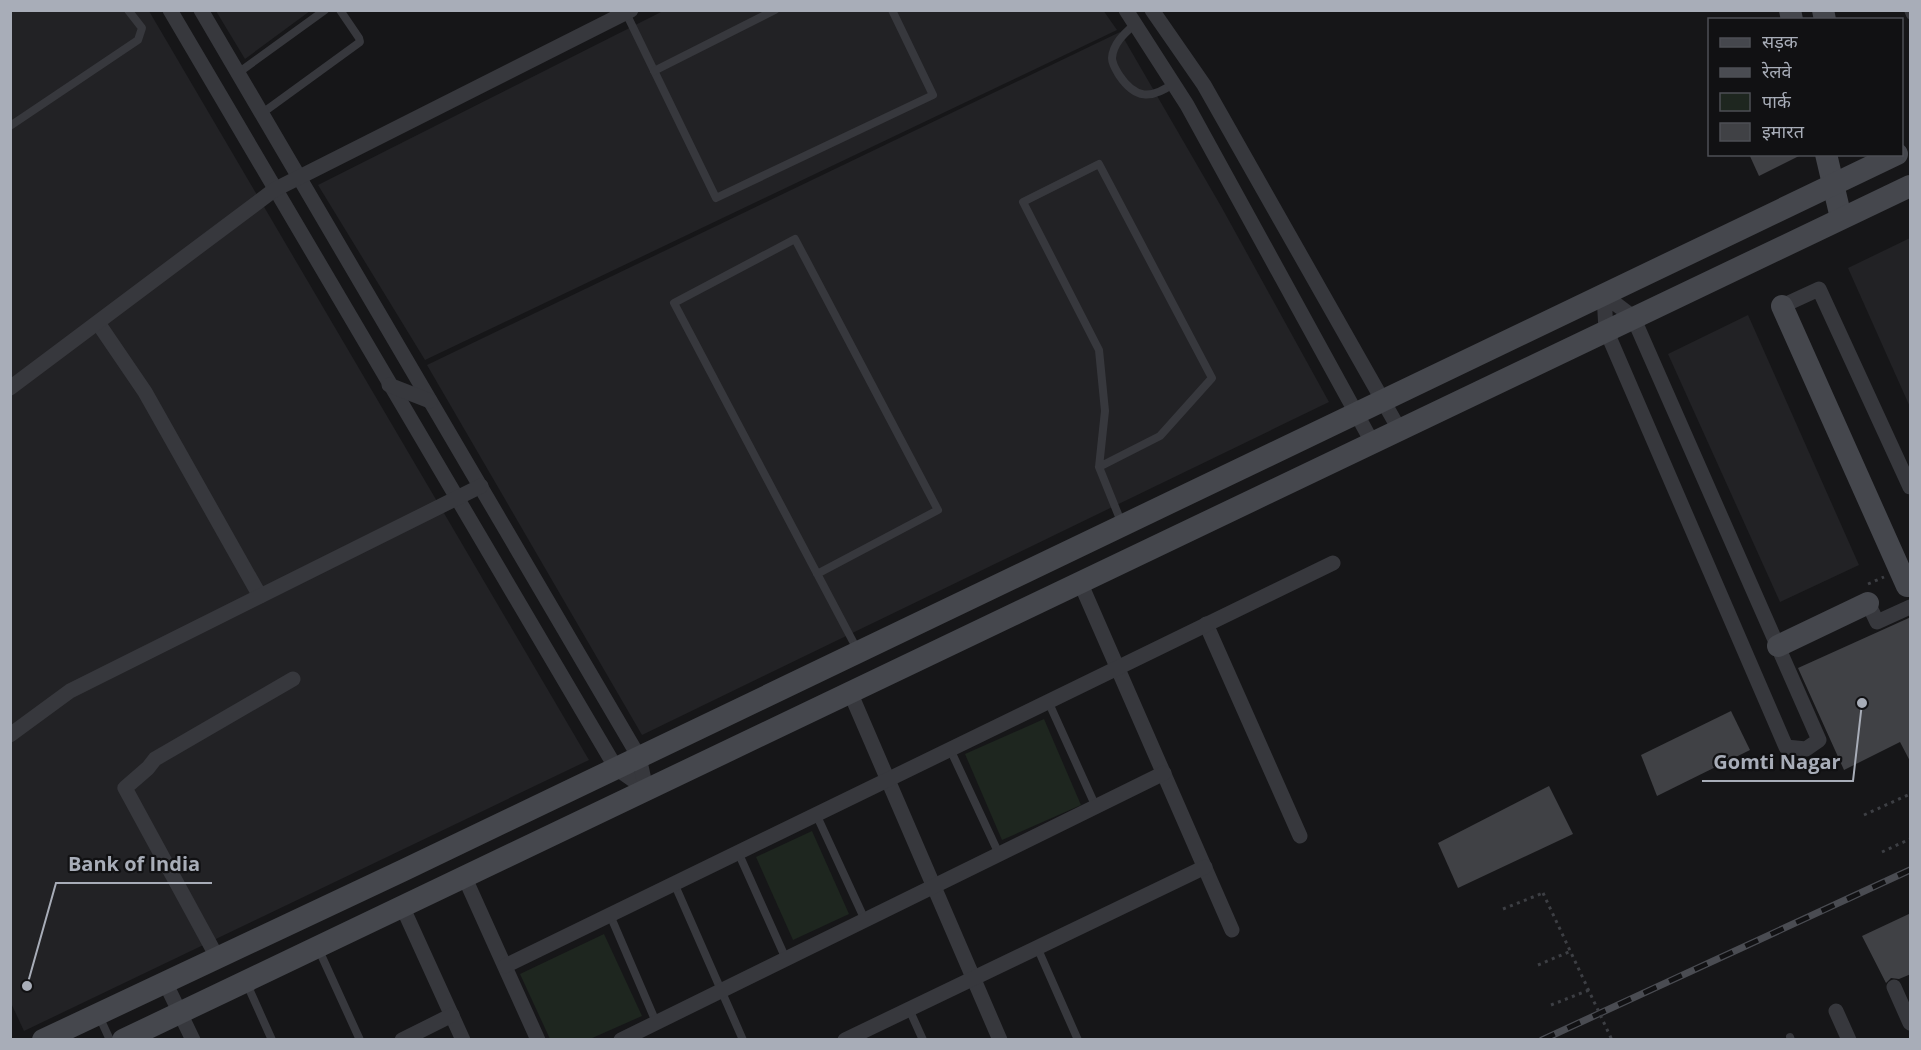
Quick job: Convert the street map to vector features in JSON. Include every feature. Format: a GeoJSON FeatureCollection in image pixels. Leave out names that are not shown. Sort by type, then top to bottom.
{"type":"FeatureCollection","features":[{"type":"Feature","properties":{"kind":"street"},"geometry":{"type":"LineString","coordinates":[[170,10],[616,768],[646,789]]}},
{"type":"Feature","properties":{"kind":"street"},"geometry":{"type":"LineString","coordinates":[[201,10],[639,757],[646,789]]}},
{"type":"Feature","properties":{"kind":"street"},"geometry":{"type":"LineString","coordinates":[[1126,10],[1187,105],[1358,412],[1372,442]]}},
{"type":"Feature","properties":{"kind":"street"},"geometry":{"type":"LineString","coordinates":[[1152,10],[1204,85],[1399,429]]}},
{"type":"Feature","properties":{"kind":"street"},"geometry":{"type":"LineString","coordinates":[[10,388],[274,190],[628,12]]}},
{"type":"Feature","properties":{"kind":"street"},"geometry":{"type":"LineString","coordinates":[[1826,156],[1841,218]]}},
{"type":"Feature","properties":{"kind":"street"},"geometry":{"type":"LineString","coordinates":[[43,1040],[1833,185],[1861,163],[1889,156]]}},
{"type":"Feature","properties":{"kind":"street"},"geometry":{"type":"LineString","coordinates":[[1861,163],[1867,206]]}},
{"type":"Feature","properties":{"kind":"street"},"geometry":{"type":"LineString","coordinates":[[123,1040],[1911,186]]}},
{"type":"Feature","properties":{"kind":"street"},"geometry":{"type":"LineString","coordinates":[[1911,487],[1819,289],[1782,306],[1885,539],[1907,586],[1911,585]]}},
{"type":"Feature","properties":{"kind":"street"},"geometry":{"type":"LineString","coordinates":[[1604,295],[1633,317],[1819,740],[1806,749],[1786,747],[1606,330],[1604,295]]}},
{"type":"Feature","properties":{"kind":"street"},"geometry":{"type":"LineString","coordinates":[[98,323],[145,392],[260,596]]}},
{"type":"Feature","properties":{"kind":"street"},"geometry":{"type":"LineString","coordinates":[[389,385],[430,400]]}},
{"type":"Feature","properties":{"kind":"street"},"geometry":{"type":"LineString","coordinates":[[10,735],[70,691],[481,486]]}},
{"type":"Feature","properties":{"kind":"street"},"geometry":{"type":"LineString","coordinates":[[505,966],[1333,563]]}},
{"type":"Feature","properties":{"kind":"street"},"geometry":{"type":"LineString","coordinates":[[1080,582],[1232,930]]}},
{"type":"Feature","properties":{"kind":"street"},"geometry":{"type":"LineString","coordinates":[[1778,646],[1868,603],[1877,622],[1911,607]]}},
{"type":"Feature","properties":{"kind":"street"},"geometry":{"type":"LineString","coordinates":[[1206,624],[1300,836]]}},
{"type":"Feature","properties":{"kind":"street"},"geometry":{"type":"LineString","coordinates":[[217,957],[124,788],[155,759],[293,679]]}},
{"type":"Feature","properties":{"kind":"street"},"geometry":{"type":"LineString","coordinates":[[850,692],[1000,1040]]}},
{"type":"Feature","properties":{"kind":"street"},"geometry":{"type":"LineString","coordinates":[[621,1040],[1164,773]]}},
{"type":"Feature","properties":{"kind":"street"},"geometry":{"type":"LineString","coordinates":[[845,1040],[1204,867]]}},
{"type":"Feature","properties":{"kind":"street"},"geometry":{"type":"LineString","coordinates":[[464,876],[538,1040]]}},
{"type":"Feature","properties":{"kind":"street"},"geometry":{"type":"LineString","coordinates":[[402,906],[463,1040]]}},
{"type":"Feature","properties":{"kind":"street"},"geometry":{"type":"LineString","coordinates":[[165,982],[193,1040]]}},
{"type":"Feature","properties":{"kind":"street"},"geometry":{"type":"LineString","coordinates":[[1894,987],[1911,1023]]}},
{"type":"Feature","properties":{"kind":"street"},"geometry":{"type":"LineString","coordinates":[[1836,1011],[1849,1040]]}},
{"type":"Feature","properties":{"kind":"street"},"geometry":{"type":"LineString","coordinates":[[402,1040],[452,1015]]}},
{"type":"Feature","properties":{"kind":"lane"},"geometry":{"type":"LineString","coordinates":[[10,126],[138,40],[142,28],[128,10]]}},
{"type":"Feature","properties":{"kind":"lane"},"geometry":{"type":"LineString","coordinates":[[238,73],[325,10]]}},
{"type":"Feature","properties":{"kind":"lane"},"geometry":{"type":"LineString","coordinates":[[261,114],[360,42],[340,10]]}},
{"type":"Feature","properties":{"kind":"lane"},"geometry":{"type":"LineString","coordinates":[[654,71],[775,10]]}},
{"type":"Feature","properties":{"kind":"lane"},"geometry":{"type":"LineString","coordinates":[[628,12],[716,198],[933,95],[892,10]]}},
{"type":"Feature","properties":{"kind":"lane"},"geometry":{"type":"LineString","coordinates":[[1908,10],[1911,15]]}},
{"type":"Feature","properties":{"kind":"lane"},"geometry":{"type":"LineString","coordinates":[[1135,24],[1116,45],[1112,60],[1115,69],[1125,84],[1138,94],[1151,95],[1164,91],[1174,83]]}},
{"type":"Feature","properties":{"kind":"lane"},"geometry":{"type":"LineString","coordinates":[[1099,466],[1160,436],[1212,378],[1099,164],[1023,202],[1099,350],[1105,411],[1099,466],[1123,525]]}},
{"type":"Feature","properties":{"kind":"lane"},"geometry":{"type":"LineString","coordinates":[[817,574],[938,510],[795,238],[674,303],[858,652]]}},
{"type":"Feature","properties":{"kind":"lane"},"geometry":{"type":"LineString","coordinates":[[1048,701],[1096,807]]}},
{"type":"Feature","properties":{"kind":"lane"},"geometry":{"type":"LineString","coordinates":[[950,749],[999,854]]}},
{"type":"Feature","properties":{"kind":"lane"},"geometry":{"type":"LineString","coordinates":[[816,814],[866,920]]}},
{"type":"Feature","properties":{"kind":"lane"},"geometry":{"type":"LineString","coordinates":[[738,852],[786,959]]}},
{"type":"Feature","properties":{"kind":"lane"},"geometry":{"type":"LineString","coordinates":[[674,883],[743,1040]]}},
{"type":"Feature","properties":{"kind":"lane"},"geometry":{"type":"LineString","coordinates":[[610,915],[656,1022]]}},
{"type":"Feature","properties":{"kind":"lane"},"geometry":{"type":"LineString","coordinates":[[317,947],[360,1040]]}},
{"type":"Feature","properties":{"kind":"lane"},"geometry":{"type":"LineString","coordinates":[[1037,947],[1078,1040]]}},
{"type":"Feature","properties":{"kind":"lane"},"geometry":{"type":"LineString","coordinates":[[245,981],[272,1040]]}},
{"type":"Feature","properties":{"kind":"lane"},"geometry":{"type":"LineString","coordinates":[[909,1009],[923,1040]]}},
{"type":"Feature","properties":{"kind":"lane"},"geometry":{"type":"LineString","coordinates":[[98,1013],[110,1040]]}},
{"type":"Feature","properties":{"kind":"path"},"geometry":{"type":"LineString","coordinates":[[1868,603],[1861,587],[1891,574]]}},
{"type":"Feature","properties":{"kind":"path"},"geometry":{"type":"LineString","coordinates":[[1864,815],[1911,794]]}},
{"type":"Feature","properties":{"kind":"path"},"geometry":{"type":"LineString","coordinates":[[1882,852],[1911,839]]}},
{"type":"Feature","properties":{"kind":"path"},"geometry":{"type":"LineString","coordinates":[[1503,909],[1543,893],[1612,1040]]}},
{"type":"Feature","properties":{"kind":"path"},"geometry":{"type":"LineString","coordinates":[[1538,964],[1570,951]]}},
{"type":"Feature","properties":{"kind":"path"},"geometry":{"type":"LineString","coordinates":[[1551,1005],[1589,990]]}},
{"type":"Feature","properties":{"kind":"shaded area"},"geometry":{"type":"Polygon","coordinates":[[[1103,10],[1117,30],[425,360],[318,185],[663,11],[1103,10]]]}},
{"type":"Feature","properties":{"kind":"shaded area"},"geometry":{"type":"Polygon","coordinates":[[[11,11],[149,11],[589,760],[24,1031],[11,1003],[11,11]]]}},
{"type":"Feature","properties":{"kind":"shaded area"},"geometry":{"type":"Polygon","coordinates":[[[216,11],[310,11],[245,59],[216,11]]]}},
{"type":"Feature","properties":{"kind":"shaded area"},"geometry":{"type":"Polygon","coordinates":[[[1120,32],[1222,208],[1329,402],[642,735],[427,365],[1120,32]]]}},
{"type":"Feature","properties":{"kind":"shaded area"},"geometry":{"type":"Polygon","coordinates":[[[1910,238],[1910,407],[1848,268],[1910,238]]]}},
{"type":"Feature","properties":{"kind":"shaded area"},"geometry":{"type":"Polygon","coordinates":[[[1748,315],[1859,565],[1780,602],[1668,354],[1748,315]]]}},
{"type":"Feature","properties":{"kind":"green space"},"geometry":{"type":"Polygon","coordinates":[[[1044,719],[1081,805],[1002,840],[965,754],[1044,719]]]}},
{"type":"Feature","properties":{"kind":"green space"},"geometry":{"type":"Polygon","coordinates":[[[812,831],[849,914],[793,940],[756,857],[812,831]]]}},
{"type":"Feature","properties":{"kind":"green space"},"geometry":{"type":"Polygon","coordinates":[[[604,934],[642,1016],[590,1039],[550,1039],[520,974],[604,934]]]}},
{"type":"Feature","properties":{"kind":"building"},"geometry":{"type":"Polygon","coordinates":[[[1750,156],[1799,156],[1759,176],[1750,156]]]}},
{"type":"Feature","properties":{"kind":"building"},"geometry":{"type":"Polygon","coordinates":[[[1911,617],[1911,763],[1900,742],[1844,770],[1798,668],[1911,617]]]}},
{"type":"Feature","properties":{"kind":"building"},"geometry":{"type":"Polygon","coordinates":[[[1731,711],[1750,750],[1657,796],[1641,755],[1731,711]]]}},
{"type":"Feature","properties":{"kind":"building"},"geometry":{"type":"Polygon","coordinates":[[[1549,786],[1573,834],[1458,888],[1438,843],[1549,786]]]}},
{"type":"Feature","properties":{"kind":"building"},"geometry":{"type":"Polygon","coordinates":[[[1911,913],[1911,974],[1899,979],[1891,978],[1886,983],[1862,936],[1911,913]]]}},
{"type":"Feature","properties":{"kind":"railway"},"geometry":{"type":"LineString","coordinates":[[1542,1040],[1910,870]]}},
{"type":"Feature","properties":{"kind":"place","name":"Gomti Nagar"},"geometry":{"type":"Point","coordinates":[1862,703]}},
{"type":"Feature","properties":{"kind":"place","name":"Bank of India"},"geometry":{"type":"Point","coordinates":[27,986]}}]}
